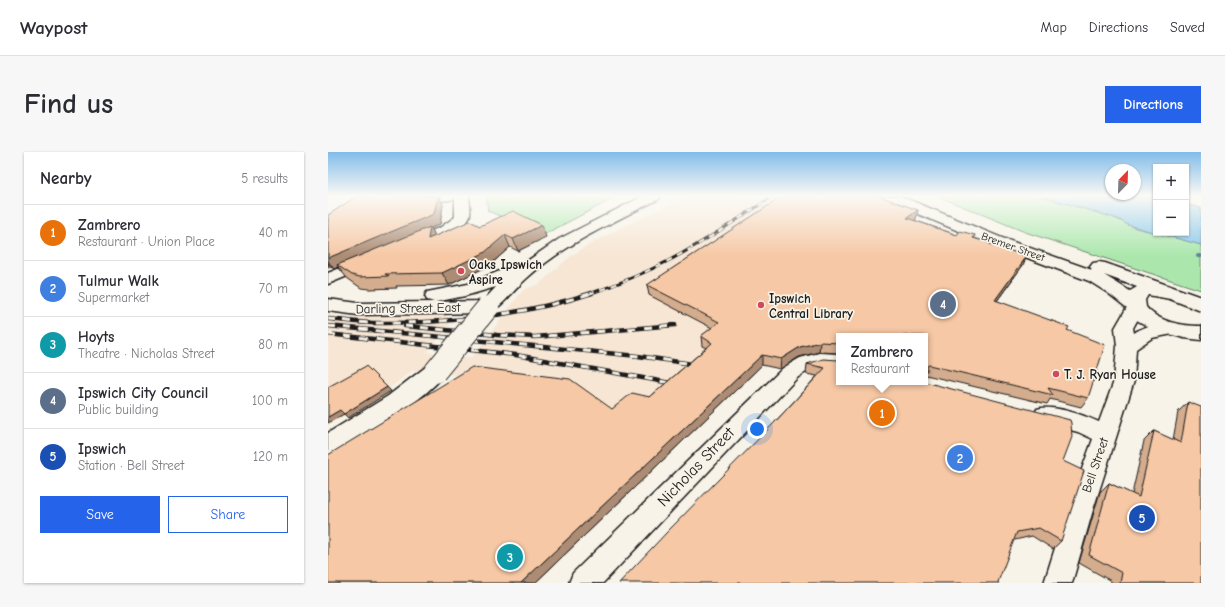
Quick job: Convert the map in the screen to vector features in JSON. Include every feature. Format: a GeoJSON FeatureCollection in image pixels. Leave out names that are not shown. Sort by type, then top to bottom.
{"type":"FeatureCollection","features":[{"type":"Feature","properties":{"kind":"street"},"geometry":{"type":"LineString","coordinates":[[328,279],[450,227],[459,221],[462,216]]}},
{"type":"Feature","properties":{"kind":"street"},"geometry":{"type":"LineString","coordinates":[[328,446],[389,409],[434,372],[486,304],[510,281],[536,260],[563,243],[615,216]]}},
{"type":"Feature","properties":{"kind":"street","name":"Bremer Street"},"geometry":{"type":"LineString","coordinates":[[936,216],[996,241],[1085,272],[1103,281],[1136,305],[1149,319],[1172,330]]}},
{"type":"Feature","properties":{"kind":"street","name":"Bremer Street"},"geometry":{"type":"LineString","coordinates":[[975,216],[1109,272],[1201,301]]}},
{"type":"Feature","properties":{"kind":"street","name":"Darling Street East"},"geometry":{"type":"LineString","coordinates":[[419,298],[472,290],[501,279],[536,260]]}},
{"type":"Feature","properties":{"kind":"street"},"geometry":{"type":"LineString","coordinates":[[1136,305],[1135,298],[1137,295],[1144,291],[1155,290],[1174,293],[1201,305]]}},
{"type":"Feature","properties":{"kind":"street","name":"Darling Street East"},"geometry":{"type":"LineString","coordinates":[[328,298],[477,299],[486,304]]}},
{"type":"Feature","properties":{"kind":"street","name":"Darling Street East"},"geometry":{"type":"LineString","coordinates":[[328,305],[351,309],[486,304]]}},
{"type":"Feature","properties":{"kind":"street","name":"Bell Street"},"geometry":{"type":"LineString","coordinates":[[1058,583],[1080,510],[1125,378],[1127,346],[1124,328],[1136,305]]}},
{"type":"Feature","properties":{"kind":"street"},"geometry":{"type":"LineString","coordinates":[[1127,346],[1147,333],[1172,330],[1187,333],[1201,333]]}},
{"type":"Feature","properties":{"kind":"street"},"geometry":{"type":"LineString","coordinates":[[1172,330],[1201,346]]}},
{"type":"Feature","properties":{"kind":"street","name":"Nicholas Street"},"geometry":{"type":"LineString","coordinates":[[583,583],[790,373],[797,367],[816,360],[836,361]]}},
{"type":"Feature","properties":{"kind":"street"},"geometry":{"type":"LineString","coordinates":[[1023,409],[1084,425],[1105,435]]}},
{"type":"Feature","properties":{"kind":"shaded area"},"geometry":{"type":"Polygon","coordinates":[[[646,216],[766,216],[649,294],[720,332],[714,353],[672,388],[621,413],[574,389],[413,370],[391,387],[328,425],[328,314],[351,318],[356,316],[447,315],[450,326],[427,352],[471,358],[523,290],[539,284],[571,256],[599,239],[646,216]]]}},
{"type":"Feature","properties":{"kind":"green space"},"geometry":{"type":"Polygon","coordinates":[[[501,216],[579,216],[545,234],[501,216]]]}},
{"type":"Feature","properties":{"kind":"green space"},"geometry":{"type":"Polygon","coordinates":[[[986,216],[1109,216],[1136,228],[1153,232],[1153,236],[1168,236],[1196,243],[1201,245],[1201,290],[1025,232],[986,216]]]}},
{"type":"Feature","properties":{"kind":"water"},"geometry":{"type":"Polygon","coordinates":[[[1108,216],[1153,216],[1153,232],[1128,225],[1118,219],[1108,216]]]}},
{"type":"Feature","properties":{"kind":"water"},"geometry":{"type":"Polygon","coordinates":[[[1189,216],[1201,216],[1201,245],[1168,236],[1189,236],[1189,216]]]}},
{"type":"Feature","properties":{"kind":"building"},"geometry":{"type":"Polygon","coordinates":[[[328,216],[429,216],[328,258],[328,221],[330,220],[328,219],[328,216]]]}},
{"type":"Feature","properties":{"kind":"building"},"geometry":{"type":"Polygon","coordinates":[[[502,216],[524,216],[542,225],[513,239],[505,235],[484,253],[442,273],[385,274],[389,276],[360,277],[352,275],[337,265],[430,227],[428,239],[470,221],[480,226],[502,216]]]}},
{"type":"Feature","properties":{"kind":"building"},"geometry":{"type":"Polygon","coordinates":[[[752,216],[910,216],[907,218],[957,235],[960,231],[975,235],[973,238],[1027,256],[995,300],[1069,327],[1067,330],[1105,345],[1088,398],[1048,388],[1053,395],[928,366],[928,333],[836,333],[836,343],[820,342],[800,347],[781,359],[762,355],[521,583],[328,583],[328,455],[472,367],[570,379],[612,409],[632,393],[650,397],[712,343],[701,336],[719,322],[647,285],[752,216]]]}},
{"type":"Feature","properties":{"kind":"building"},"geometry":{"type":"Polygon","coordinates":[[[823,359],[836,360],[836,385],[928,385],[928,383],[1070,420],[1072,437],[1063,461],[1084,471],[1061,541],[1039,528],[1017,532],[998,582],[999,583],[619,583],[774,423],[825,368],[807,364],[823,359]]]}},
{"type":"Feature","properties":{"kind":"building"},"geometry":{"type":"Polygon","coordinates":[[[366,366],[387,387],[344,414],[340,410],[328,417],[328,387],[366,366]]]}},
{"type":"Feature","properties":{"kind":"building"},"geometry":{"type":"Polygon","coordinates":[[[1188,402],[1201,407],[1201,583],[1120,583],[1122,573],[1089,555],[1109,483],[1139,497],[1154,431],[1181,443],[1188,402]]]}},
{"type":"Feature","properties":{"kind":"railway"},"geometry":{"type":"LineString","coordinates":[[590,293],[628,280],[680,255],[743,216]]}},
{"type":"Feature","properties":{"kind":"railway"},"geometry":{"type":"LineString","coordinates":[[328,319],[362,323],[400,323],[456,320],[484,317],[540,307],[590,293]]}},
{"type":"Feature","properties":{"kind":"railway"},"geometry":{"type":"LineString","coordinates":[[405,326],[497,335],[535,337],[675,325]]}},
{"type":"Feature","properties":{"kind":"railway"},"geometry":{"type":"LineString","coordinates":[[328,326],[638,356],[699,365]]}},
{"type":"Feature","properties":{"kind":"railway"},"geometry":{"type":"LineString","coordinates":[[328,334],[516,355],[676,384]]}},
{"type":"Feature","properties":{"kind":"place","name":"Oaks Ipswich Aspire"},"geometry":{"type":"Point","coordinates":[461,271]}},
{"type":"Feature","properties":{"kind":"place","name":"Ipswich City Council"},"geometry":{"type":"Point","coordinates":[943,304]}},
{"type":"Feature","properties":{"kind":"place","name":"Ipswich Central Library"},"geometry":{"type":"Point","coordinates":[761,305]}},
{"type":"Feature","properties":{"kind":"place","name":"T. J. Ryan House"},"geometry":{"type":"Point","coordinates":[1056,374]}},
{"type":"Feature","properties":{"kind":"place","name":"Zambrero"},"geometry":{"type":"Point","coordinates":[882,413]}},
{"type":"Feature","properties":{"kind":"place","name":"Tulmur Walk"},"geometry":{"type":"Point","coordinates":[960,458]}},
{"type":"Feature","properties":{"kind":"place","name":"Ipswich"},"geometry":{"type":"Point","coordinates":[1142,518]}},
{"type":"Feature","properties":{"kind":"place","name":"Hoyts"},"geometry":{"type":"Point","coordinates":[510,557]}}]}
